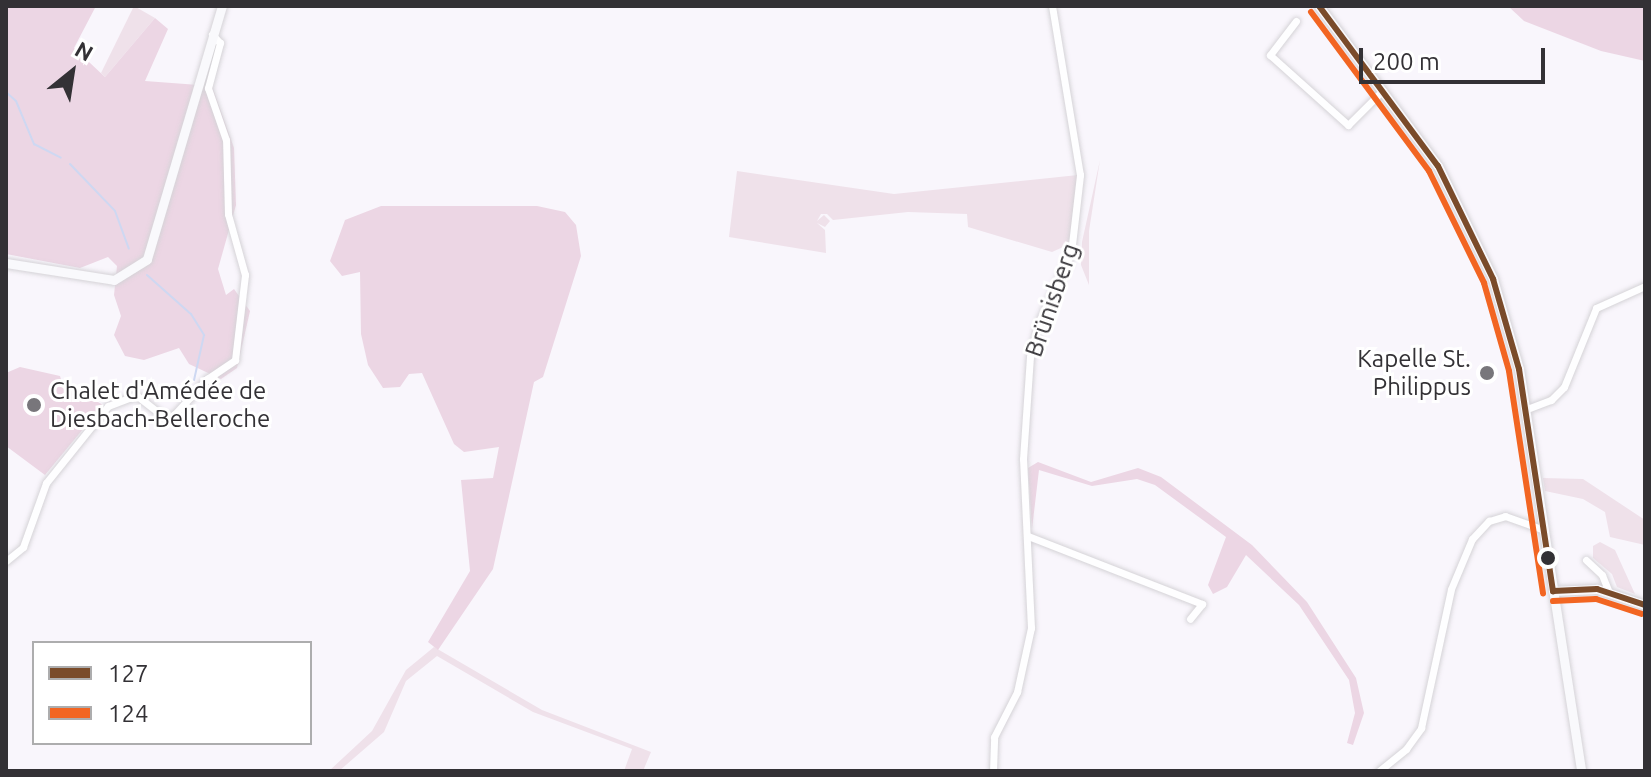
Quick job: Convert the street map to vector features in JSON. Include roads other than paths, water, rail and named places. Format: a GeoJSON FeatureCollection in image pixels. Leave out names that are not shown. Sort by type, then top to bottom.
{"type":"FeatureCollection","features":[{"type":"Feature","properties":{"kind":"main road"},"geometry":{"type":"LineString","coordinates":[[6,263],[114,280],[138,269],[154,245],[222,6]]}},
{"type":"Feature","properties":{"kind":"main road"},"geometry":{"type":"LineString","coordinates":[[1319,6],[1438,166],[1473,232],[1508,327],[1527,409],[1581,771]]}},
{"type":"Feature","properties":{"kind":"main road"},"geometry":{"type":"LineString","coordinates":[[1553,591],[1608,590],[1645,605]]}},
{"type":"Feature","properties":{"kind":"street","name":"Brünisberg"},"geometry":{"type":"LineString","coordinates":[[993,771],[994,737],[1017,692],[1031,628],[1023,440],[1030,357],[1040,320],[1070,260],[1080,175],[1052,6]]}},
{"type":"Feature","properties":{"kind":"street"},"geometry":{"type":"LineString","coordinates":[[1296,21],[1270,55],[1348,125],[1383,90]]}},
{"type":"Feature","properties":{"kind":"street"},"geometry":{"type":"LineString","coordinates":[[6,561],[23,547],[46,483],[108,406],[136,395],[163,416],[172,417],[207,379],[235,360],[245,275],[228,214],[226,140],[208,88],[220,43],[212,34]]}},
{"type":"Feature","properties":{"kind":"street"},"geometry":{"type":"LineString","coordinates":[[1527,409],[1551,400],[1564,387],[1596,308],[1645,286]]}},
{"type":"Feature","properties":{"kind":"street"},"geometry":{"type":"LineString","coordinates":[[1379,771],[1406,749],[1421,728],[1454,580],[1472,539],[1492,519],[1511,516],[1544,530]]}},
{"type":"Feature","properties":{"kind":"street"},"geometry":{"type":"LineString","coordinates":[[1028,536],[1202,604],[1190,619]]}},
{"type":"Feature","properties":{"kind":"street"},"geometry":{"type":"LineString","coordinates":[[1586,560],[1602,575],[1608,590]]}},
{"type":"Feature","properties":{"kind":"waterway"},"geometry":{"type":"LineString","coordinates":[[6,92],[16,101],[34,144],[61,158]]}},
{"type":"Feature","properties":{"kind":"waterway"},"geometry":{"type":"LineString","coordinates":[[70,164],[115,211],[129,249]]}},
{"type":"Feature","properties":{"kind":"waterway"},"geometry":{"type":"LineString","coordinates":[[147,275],[191,314],[204,335],[194,380]]}},
{"type":"Feature","properties":{"kind":"place","name":"Kapelle St. Philippus"},"geometry":{"type":"Point","coordinates":[1487,373]}},
{"type":"Feature","properties":{"kind":"place","name":"Chalet d'Amédée de Diesbach-Belleroche"},"geometry":{"type":"Point","coordinates":[34,405]}}]}
